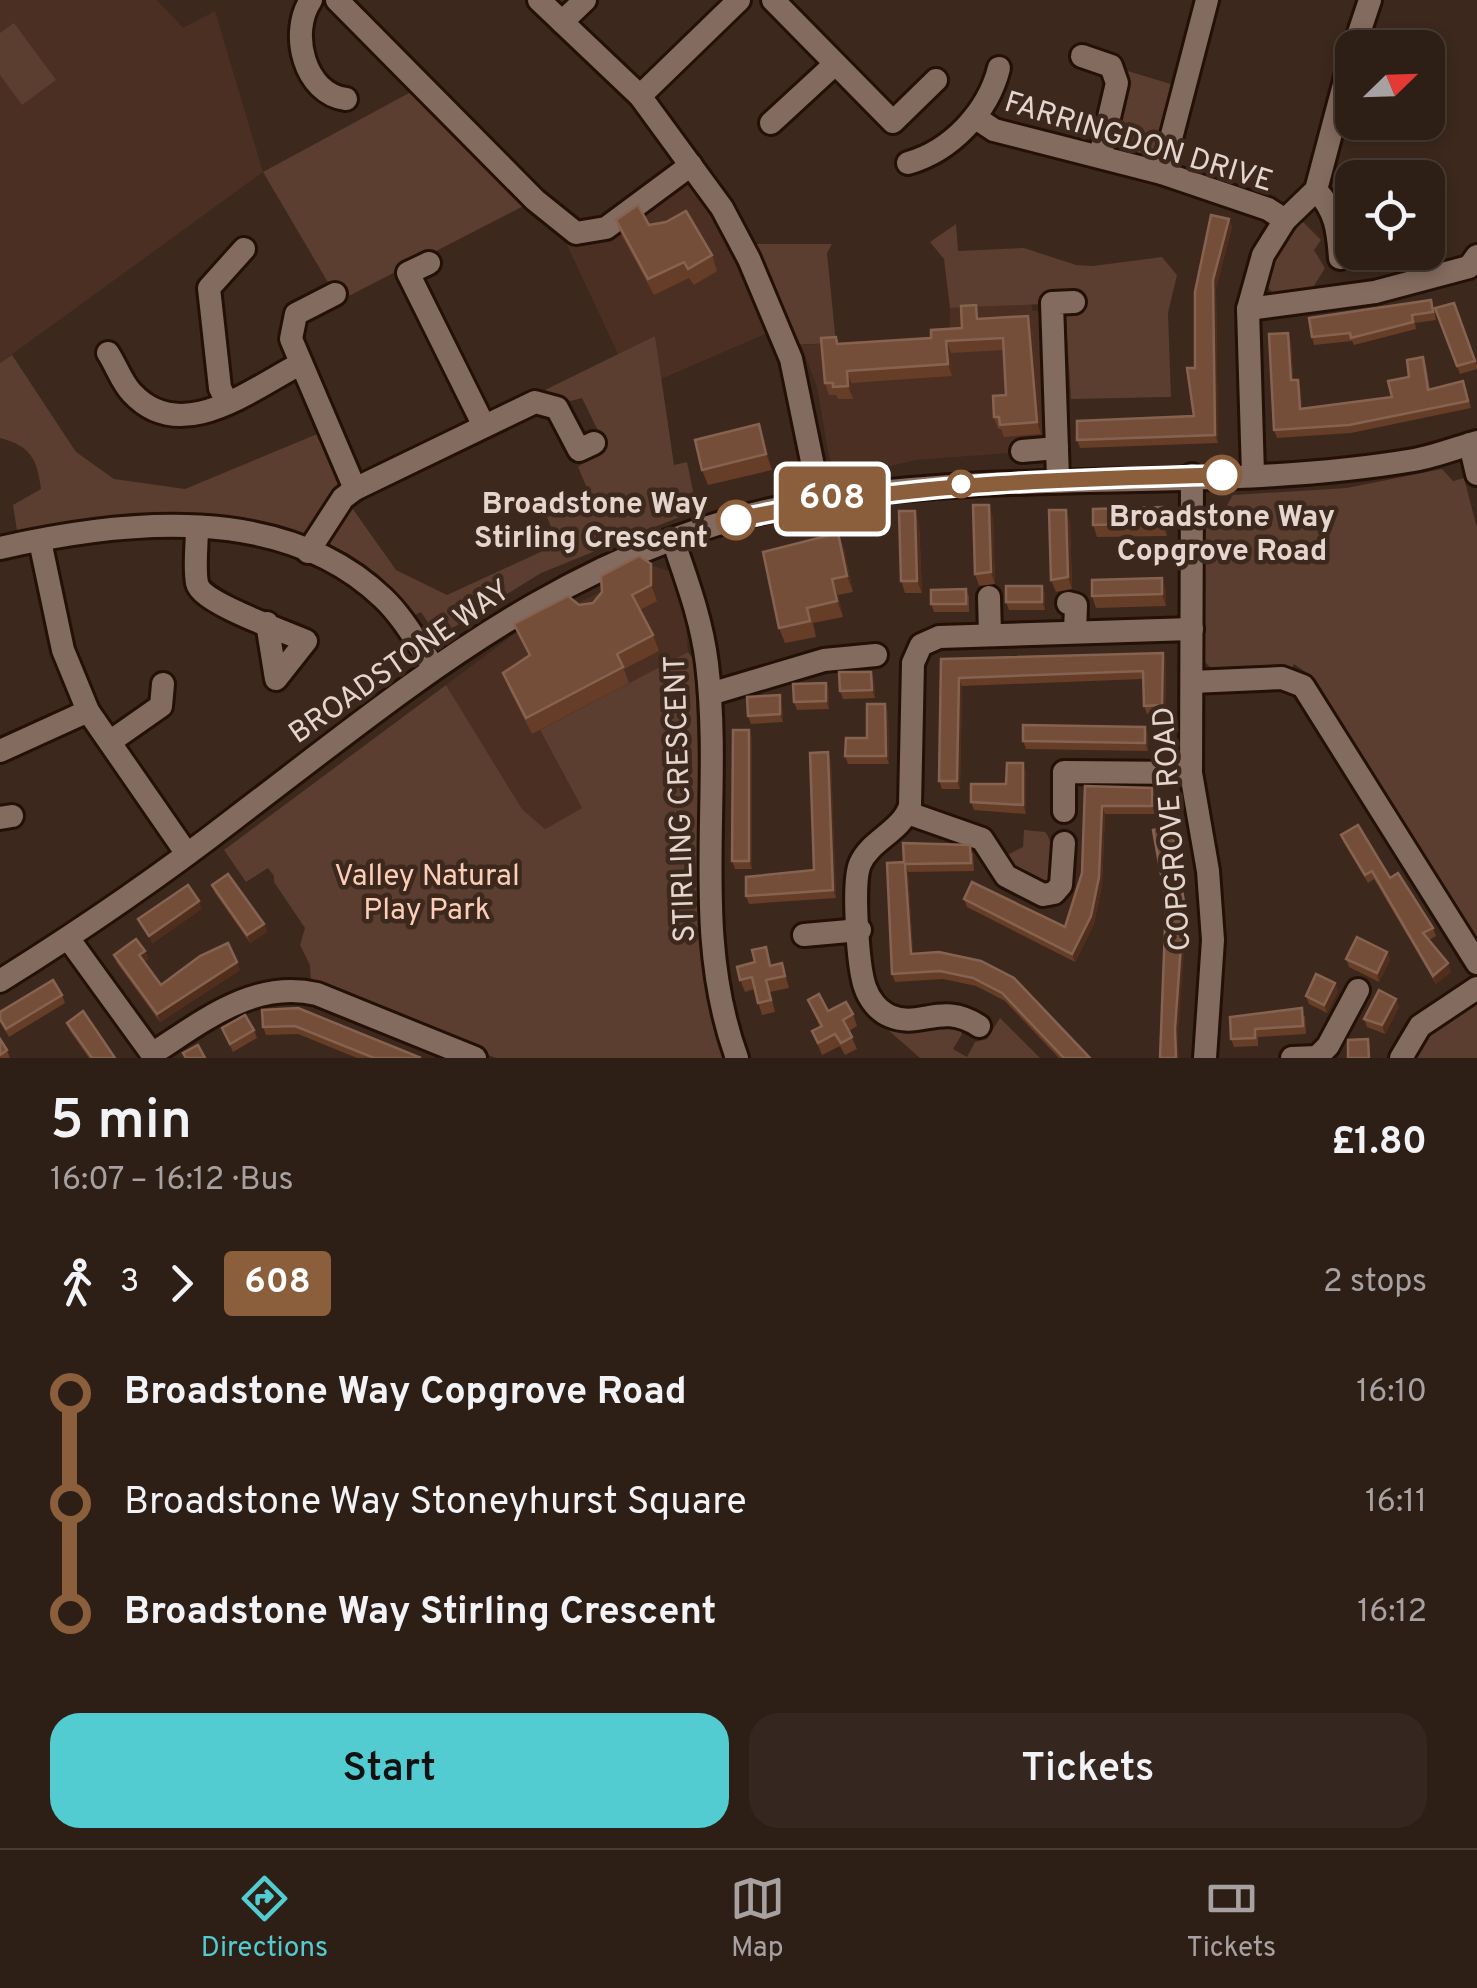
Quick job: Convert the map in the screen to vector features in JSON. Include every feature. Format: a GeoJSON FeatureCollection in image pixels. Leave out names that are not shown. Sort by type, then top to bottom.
{"type":"FeatureCollection","features":[{"type":"Feature","properties":{"kind":"street"},"geometry":{"type":"LineString","coordinates":[[312,0],[301,14],[300,41],[317,87],[330,97],[346,99]]}},
{"type":"Feature","properties":{"kind":"street"},"geometry":{"type":"LineString","coordinates":[[337,0],[535,200],[576,232],[606,228],[691,165]]}},
{"type":"Feature","properties":{"kind":"street"},"geometry":{"type":"LineString","coordinates":[[539,0],[640,96],[722,208],[786,345],[820,500]]}},
{"type":"Feature","properties":{"kind":"street"},"geometry":{"type":"LineString","coordinates":[[562,22],[585,0]]}},
{"type":"Feature","properties":{"kind":"street"},"geometry":{"type":"LineString","coordinates":[[640,96],[739,0]]}},
{"type":"Feature","properties":{"kind":"street"},"geometry":{"type":"LineString","coordinates":[[773,0],[892,122],[936,80]]}},
{"type":"Feature","properties":{"kind":"street"},"geometry":{"type":"LineString","coordinates":[[1162,173],[1208,0]]}},
{"type":"Feature","properties":{"kind":"street"},"geometry":{"type":"LineString","coordinates":[[1360,30],[1370,0]]}},
{"type":"Feature","properties":{"kind":"street"},"geometry":{"type":"LineString","coordinates":[[1082,56],[1111,66],[1118,83],[1100,156]]}},
{"type":"Feature","properties":{"kind":"street"},"geometry":{"type":"LineString","coordinates":[[772,123],[835,64]]}},
{"type":"Feature","properties":{"kind":"street"},"geometry":{"type":"LineString","coordinates":[[908,163],[931,157],[976,118],[992,94],[999,68]]}},
{"type":"Feature","properties":{"kind":"street","name":"FARRINGDON DRIVE"},"geometry":{"type":"LineString","coordinates":[[976,118],[994,130],[1162,173],[1268,209],[1285,220]]}},
{"type":"Feature","properties":{"kind":"street"},"geometry":{"type":"LineString","coordinates":[[1253,474],[1248,309],[1263,255],[1285,220],[1316,190],[1335,119]]}},
{"type":"Feature","properties":{"kind":"street"},"geometry":{"type":"LineString","coordinates":[[1316,190],[1329,204],[1335,219]]}},
{"type":"Feature","properties":{"kind":"street"},"geometry":{"type":"LineString","coordinates":[[227,402],[220,388],[209,288],[244,249]]}},
{"type":"Feature","properties":{"kind":"street"},"geometry":{"type":"LineString","coordinates":[[430,263],[408,273],[484,426]]}},
{"type":"Feature","properties":{"kind":"street"},"geometry":{"type":"LineString","coordinates":[[1248,309],[1374,292],[1474,267]]}},
{"type":"Feature","properties":{"kind":"street"},"geometry":{"type":"LineString","coordinates":[[1058,479],[1056,448],[1065,387],[1052,304],[1074,302]]}},
{"type":"Feature","properties":{"kind":"street"},"geometry":{"type":"LineString","coordinates":[[329,305],[296,314],[292,339],[355,488]]}},
{"type":"Feature","properties":{"kind":"street"},"geometry":{"type":"LineString","coordinates":[[108,353],[131,392],[160,414],[189,418],[300,364]]}},
{"type":"Feature","properties":{"kind":"street"},"geometry":{"type":"LineString","coordinates":[[308,552],[343,498],[355,488],[535,402],[546,402],[560,412],[579,450],[594,443]]}},
{"type":"Feature","properties":{"kind":"street"},"geometry":{"type":"LineString","coordinates":[[1473,443],[1477,474]]}},
{"type":"Feature","properties":{"kind":"street","name":"BROADSTONE WAY"},"geometry":{"type":"LineString","coordinates":[[0,982],[187,854],[433,666],[578,578],[673,540],[820,500],[935,486],[1253,474],[1416,460],[1473,443]]}},
{"type":"Feature","properties":{"kind":"street"},"geometry":{"type":"LineString","coordinates":[[1022,451],[1056,448]]}},
{"type":"Feature","properties":{"kind":"street","name":"COPGROVE ROAD"},"geometry":{"type":"LineString","coordinates":[[1192,476],[1191,774],[1211,906],[1205,1058]]}},
{"type":"Feature","properties":{"kind":"street"},"geometry":{"type":"LineString","coordinates":[[0,548],[111,526],[250,533],[308,552],[346,570],[381,596],[433,666]]}},
{"type":"Feature","properties":{"kind":"street"},"geometry":{"type":"LineString","coordinates":[[197,528],[197,586],[206,598],[267,623]]}},
{"type":"Feature","properties":{"kind":"street","name":"STIRLING CRESCENT"},"geometry":{"type":"LineString","coordinates":[[673,540],[699,618],[710,694],[708,832],[715,968],[737,1058]]}},
{"type":"Feature","properties":{"kind":"street"},"geometry":{"type":"LineString","coordinates":[[40,541],[63,650],[88,710],[187,854]]}},
{"type":"Feature","properties":{"kind":"street"},"geometry":{"type":"LineString","coordinates":[[989,597],[990,635]]}},
{"type":"Feature","properties":{"kind":"street"},"geometry":{"type":"LineString","coordinates":[[1068,603],[1076,605],[1076,632]]}},
{"type":"Feature","properties":{"kind":"street"},"geometry":{"type":"LineString","coordinates":[[979,1026],[952,1012],[899,1018],[878,1008],[866,990],[859,865],[908,813],[913,663],[917,650],[932,638],[1192,629]]}},
{"type":"Feature","properties":{"kind":"street"},"geometry":{"type":"LineString","coordinates":[[710,694],[824,660],[876,655]]}},
{"type":"Feature","properties":{"kind":"street"},"geometry":{"type":"LineString","coordinates":[[1192,682],[1282,678],[1303,686],[1477,962]]}},
{"type":"Feature","properties":{"kind":"street"},"geometry":{"type":"LineString","coordinates":[[111,741],[161,706],[163,684]]}},
{"type":"Feature","properties":{"kind":"street"},"geometry":{"type":"LineString","coordinates":[[0,751],[88,710]]}},
{"type":"Feature","properties":{"kind":"street"},"geometry":{"type":"LineString","coordinates":[[1064,811],[1064,772],[1191,774]]}},
{"type":"Feature","properties":{"kind":"street"},"geometry":{"type":"LineString","coordinates":[[908,813],[982,839],[1006,876],[1043,895],[1054,894],[1061,886],[1064,843]]}},
{"type":"Feature","properties":{"kind":"street"},"geometry":{"type":"LineString","coordinates":[[804,935],[860,930]]}},
{"type":"Feature","properties":{"kind":"street"},"geometry":{"type":"LineString","coordinates":[[68,938],[154,1056],[237,1002],[292,990],[317,994],[475,1058]]}},
{"type":"Feature","properties":{"kind":"street"},"geometry":{"type":"LineString","coordinates":[[1401,1058],[1420,1026],[1477,988]]}},
{"type":"Feature","properties":{"kind":"street"},"geometry":{"type":"LineString","coordinates":[[1292,1058],[1317,1057],[1358,990]]}},
{"type":"Feature","properties":{"kind":"shaded area"},"geometry":{"type":"Polygon","coordinates":[[[0,0],[157,0],[183,28],[215,11],[263,172],[0,363],[0,0]]]}},
{"type":"Feature","properties":{"kind":"shaded area"},"geometry":{"type":"Polygon","coordinates":[[[691,165],[779,328],[661,379],[655,337],[618,354],[553,215],[576,232],[691,165]]]}},
{"type":"Feature","properties":{"kind":"shaded area"},"geometry":{"type":"Polygon","coordinates":[[[1031,304],[1033,311],[1042,311],[1052,458],[1014,457],[1008,453],[916,460],[856,474],[835,467],[829,457],[817,387],[801,345],[950,335],[950,308],[1031,304]]]}},
{"type":"Feature","properties":{"kind":"shaded area"},"geometry":{"type":"Polygon","coordinates":[[[653,566],[669,571],[674,583],[686,619],[688,652],[540,730],[582,808],[545,829],[522,809],[446,685],[513,635],[653,566]]]}},
{"type":"Feature","properties":{"kind":"green space"},"geometry":{"type":"Polygon","coordinates":[[[14,23],[56,80],[22,105],[0,75],[0,33],[14,23]]]}},
{"type":"Feature","properties":{"kind":"green space"},"geometry":{"type":"Polygon","coordinates":[[[1111,66],[1184,88],[1162,173],[1100,156],[1111,66]]]}},
{"type":"Feature","properties":{"kind":"green space"},"geometry":{"type":"Polygon","coordinates":[[[422,86],[535,200],[339,301],[263,172],[422,86]]]}},
{"type":"Feature","properties":{"kind":"green space"},"geometry":{"type":"Polygon","coordinates":[[[1302,221],[1321,240],[1314,250],[1325,268],[1312,289],[1273,293],[1264,283],[1280,248],[1302,221]]]}},
{"type":"Feature","properties":{"kind":"green space"},"geometry":{"type":"Polygon","coordinates":[[[956,224],[958,251],[1024,248],[1076,265],[1093,266],[1162,257],[1177,275],[1168,313],[1171,397],[1071,399],[1065,303],[950,308],[944,259],[930,242],[956,224]]]}},
{"type":"Feature","properties":{"kind":"green space"},"geometry":{"type":"Polygon","coordinates":[[[741,244],[832,244],[827,253],[836,343],[786,345],[741,244]]]}},
{"type":"Feature","properties":{"kind":"green space"},"geometry":{"type":"Polygon","coordinates":[[[655,336],[674,465],[687,462],[697,510],[541,573],[438,637],[421,612],[415,615],[381,579],[329,548],[326,541],[350,505],[396,570],[447,595],[558,544],[547,517],[590,495],[578,467],[606,447],[582,398],[571,401],[543,391],[655,336]]]}},
{"type":"Feature","properties":{"kind":"green space"},"geometry":{"type":"Polygon","coordinates":[[[12,355],[76,452],[114,479],[185,489],[327,430],[355,489],[308,552],[170,525],[19,544],[13,505],[41,489],[31,455],[0,438],[0,363],[12,355]]]}},
{"type":"Feature","properties":{"kind":"green space"},"geometry":{"type":"Polygon","coordinates":[[[1442,469],[1453,481],[1464,478],[1477,528],[1477,937],[1313,677],[1294,664],[1292,669],[1212,669],[1204,661],[1205,517],[1222,514],[1233,495],[1347,488],[1442,469]]]}},
{"type":"Feature","properties":{"kind":"green space","name":"Valley Natural Play Park"},"geometry":{"type":"Polygon","coordinates":[[[688,652],[694,660],[703,909],[728,1058],[496,1058],[311,985],[310,965],[300,945],[305,928],[274,882],[274,876],[268,868],[246,882],[224,850],[446,685],[522,809],[545,829],[582,808],[540,730],[688,652]]]}},
{"type":"Feature","properties":{"kind":"green space"},"geometry":{"type":"Polygon","coordinates":[[[1024,830],[1045,832],[1049,838],[1054,857],[1051,886],[1020,875],[1003,857],[1023,847],[1024,830]]]}},
{"type":"Feature","properties":{"kind":"green space"},"geometry":{"type":"Polygon","coordinates":[[[1477,1003],[1477,1058],[1413,1058],[1427,1035],[1477,1003]]]}},
{"type":"Feature","properties":{"kind":"green space"},"geometry":{"type":"Polygon","coordinates":[[[1000,1018],[1040,1058],[920,1058],[887,1029],[889,1023],[958,1021],[962,1034],[953,1049],[967,1057],[975,1042],[987,1039],[1000,1018]]]}},
{"type":"Feature","properties":{"kind":"building"},"geometry":{"type":"Polygon","coordinates":[[[638,205],[649,225],[666,222],[686,211],[712,255],[688,269],[684,262],[648,279],[616,220],[638,205]]]}},
{"type":"Feature","properties":{"kind":"building"},"geometry":{"type":"Polygon","coordinates":[[[1211,215],[1229,219],[1213,280],[1215,435],[1077,440],[1077,421],[1194,416],[1187,368],[1195,368],[1195,292],[1211,215]]]}},
{"type":"Feature","properties":{"kind":"building"},"geometry":{"type":"Polygon","coordinates":[[[1431,300],[1433,312],[1412,315],[1413,322],[1351,338],[1350,333],[1312,337],[1309,318],[1431,300]]]}},
{"type":"Feature","properties":{"kind":"building"},"geometry":{"type":"Polygon","coordinates":[[[1454,303],[1475,361],[1457,366],[1435,308],[1454,303]]]}},
{"type":"Feature","properties":{"kind":"building"},"geometry":{"type":"Polygon","coordinates":[[[976,305],[977,319],[1028,316],[1037,422],[1000,425],[999,417],[994,417],[993,396],[1006,395],[1003,338],[946,341],[948,364],[847,371],[848,386],[825,383],[821,338],[836,337],[837,344],[931,338],[931,330],[962,328],[961,306],[976,305]]]}},
{"type":"Feature","properties":{"kind":"building"},"geometry":{"type":"Polygon","coordinates":[[[1288,333],[1291,380],[1298,380],[1300,409],[1392,397],[1388,381],[1409,377],[1407,360],[1423,357],[1428,390],[1463,381],[1468,401],[1349,425],[1274,430],[1269,334],[1288,333]]]}},
{"type":"Feature","properties":{"kind":"building"},"geometry":{"type":"Polygon","coordinates":[[[759,424],[766,454],[702,470],[695,440],[759,424]]]}},
{"type":"Feature","properties":{"kind":"building"},"geometry":{"type":"Polygon","coordinates":[[[973,505],[989,505],[991,572],[975,574],[973,505]]]}},
{"type":"Feature","properties":{"kind":"building"},"geometry":{"type":"Polygon","coordinates":[[[1163,507],[1162,523],[1093,525],[1093,509],[1163,507]]]}},
{"type":"Feature","properties":{"kind":"building"},"geometry":{"type":"Polygon","coordinates":[[[1049,510],[1066,510],[1068,577],[1051,580],[1049,510]]]}},
{"type":"Feature","properties":{"kind":"building"},"geometry":{"type":"Polygon","coordinates":[[[899,511],[915,511],[917,581],[901,581],[899,511]]]}},
{"type":"Feature","properties":{"kind":"building"},"geometry":{"type":"Polygon","coordinates":[[[838,533],[847,576],[832,579],[837,601],[807,608],[810,621],[779,628],[763,552],[838,533]]]}},
{"type":"Feature","properties":{"kind":"building"},"geometry":{"type":"Polygon","coordinates":[[[639,556],[651,564],[651,585],[632,595],[653,635],[617,654],[623,667],[526,718],[503,673],[530,655],[514,624],[568,596],[579,605],[593,603],[602,592],[601,576],[639,556]]]}},
{"type":"Feature","properties":{"kind":"building"},"geometry":{"type":"Polygon","coordinates":[[[1162,578],[1162,594],[1092,596],[1092,580],[1162,578]]]}},
{"type":"Feature","properties":{"kind":"building"},"geometry":{"type":"Polygon","coordinates":[[[1006,586],[1042,586],[1042,602],[1006,602],[1006,586]]]}},
{"type":"Feature","properties":{"kind":"building"},"geometry":{"type":"Polygon","coordinates":[[[966,589],[966,604],[931,604],[931,590],[966,589]]]}},
{"type":"Feature","properties":{"kind":"building"},"geometry":{"type":"Polygon","coordinates":[[[1163,653],[1162,705],[1144,706],[1143,671],[959,678],[957,781],[939,781],[941,659],[1163,653]]]}},
{"type":"Feature","properties":{"kind":"building"},"geometry":{"type":"Polygon","coordinates":[[[839,672],[871,672],[872,690],[840,691],[839,672]]]}},
{"type":"Feature","properties":{"kind":"building"},"geometry":{"type":"Polygon","coordinates":[[[826,683],[826,701],[794,702],[793,684],[826,683]]]}},
{"type":"Feature","properties":{"kind":"building"},"geometry":{"type":"Polygon","coordinates":[[[780,695],[780,714],[748,716],[747,697],[780,695]]]}},
{"type":"Feature","properties":{"kind":"building"},"geometry":{"type":"Polygon","coordinates":[[[867,704],[885,704],[886,756],[845,756],[846,738],[867,738],[867,704]]]}},
{"type":"Feature","properties":{"kind":"building"},"geometry":{"type":"Polygon","coordinates":[[[1023,725],[1145,727],[1145,743],[1023,741],[1023,725]]]}},
{"type":"Feature","properties":{"kind":"building"},"geometry":{"type":"Polygon","coordinates":[[[733,730],[749,730],[749,861],[732,861],[733,730]]]}},
{"type":"Feature","properties":{"kind":"building"},"geometry":{"type":"Polygon","coordinates":[[[828,752],[833,890],[746,896],[746,877],[814,870],[810,753],[828,752]]]}},
{"type":"Feature","properties":{"kind":"building"},"geometry":{"type":"Polygon","coordinates":[[[1007,763],[1023,763],[1023,805],[971,802],[971,784],[1006,784],[1007,763]]]}},
{"type":"Feature","properties":{"kind":"building"},"geometry":{"type":"Polygon","coordinates":[[[1085,786],[1152,788],[1152,806],[1102,806],[1099,877],[1091,916],[1072,954],[964,899],[972,882],[1065,927],[1082,873],[1085,786]]]}},
{"type":"Feature","properties":{"kind":"building"},"geometry":{"type":"Polygon","coordinates":[[[1358,825],[1390,878],[1398,873],[1433,928],[1423,933],[1448,963],[1433,976],[1372,871],[1365,875],[1341,835],[1358,825]]]}},
{"type":"Feature","properties":{"kind":"building"},"geometry":{"type":"Polygon","coordinates":[[[1171,826],[1184,902],[1176,1058],[1160,1058],[1166,902],[1153,830],[1171,826]]]}},
{"type":"Feature","properties":{"kind":"building"},"geometry":{"type":"Polygon","coordinates":[[[903,843],[970,845],[971,863],[905,864],[911,954],[939,952],[981,961],[1014,978],[1090,1058],[1064,1058],[1002,993],[973,978],[940,971],[892,974],[887,863],[904,862],[903,843]]]}},
{"type":"Feature","properties":{"kind":"building"},"geometry":{"type":"Polygon","coordinates":[[[228,874],[264,924],[247,935],[212,885],[228,874]]]}},
{"type":"Feature","properties":{"kind":"building"},"geometry":{"type":"Polygon","coordinates":[[[188,885],[199,901],[149,936],[138,919],[188,885]]]}},
{"type":"Feature","properties":{"kind":"building"},"geometry":{"type":"Polygon","coordinates":[[[1357,937],[1387,952],[1377,973],[1346,959],[1357,937]]]}},
{"type":"Feature","properties":{"kind":"building"},"geometry":{"type":"Polygon","coordinates":[[[136,939],[145,951],[139,955],[161,985],[200,956],[228,943],[237,962],[157,1014],[114,955],[136,939]]]}},
{"type":"Feature","properties":{"kind":"building"},"geometry":{"type":"Polygon","coordinates":[[[766,947],[770,966],[782,963],[785,976],[766,980],[771,1000],[758,1003],[752,977],[740,980],[737,967],[755,962],[752,950],[766,947]]]}},
{"type":"Feature","properties":{"kind":"building"},"geometry":{"type":"Polygon","coordinates":[[[1316,974],[1335,983],[1324,1005],[1306,996],[1316,974]]]}},
{"type":"Feature","properties":{"kind":"building"},"geometry":{"type":"Polygon","coordinates":[[[53,980],[62,995],[6,1029],[0,1012],[53,980]]]}},
{"type":"Feature","properties":{"kind":"building"},"geometry":{"type":"Polygon","coordinates":[[[1379,990],[1396,999],[1382,1025],[1364,1019],[1379,990]]]}},
{"type":"Feature","properties":{"kind":"building"},"geometry":{"type":"Polygon","coordinates":[[[819,994],[828,1011],[846,1002],[853,1014],[843,1020],[852,1037],[841,1043],[835,1034],[818,1043],[812,1031],[822,1026],[808,1000],[819,994]]]}},
{"type":"Feature","properties":{"kind":"building"},"geometry":{"type":"Polygon","coordinates":[[[298,1008],[421,1058],[374,1058],[295,1026],[263,1027],[262,1010],[298,1008]]]}},
{"type":"Feature","properties":{"kind":"building"},"geometry":{"type":"Polygon","coordinates":[[[1302,1008],[1303,1026],[1255,1029],[1255,1038],[1231,1039],[1230,1017],[1302,1008]]]}},
{"type":"Feature","properties":{"kind":"building"},"geometry":{"type":"Polygon","coordinates":[[[83,1011],[115,1058],[92,1058],[67,1023],[83,1011]]]}},
{"type":"Feature","properties":{"kind":"building"},"geometry":{"type":"Polygon","coordinates":[[[245,1015],[254,1030],[230,1044],[222,1028],[245,1015]]]}},
{"type":"Feature","properties":{"kind":"building"},"geometry":{"type":"Polygon","coordinates":[[[1368,1039],[1369,1058],[1348,1058],[1348,1040],[1368,1039]]]}},
{"type":"Feature","properties":{"kind":"building"},"geometry":{"type":"Polygon","coordinates":[[[198,1045],[205,1058],[186,1058],[183,1053],[198,1045]]]}},
{"type":"Feature","properties":{"kind":"bus line","name":"608"},"geometry":{"type":"LineString","coordinates":[[736,520],[820,500],[952,485],[1222,475]]}},
{"type":"Feature","properties":{"kind":"place","name":"Broadstone Way Copgrove Road"},"geometry":{"type":"Point","coordinates":[1222,475]}},
{"type":"Feature","properties":{"kind":"place","name":"Broadstone Way Stirling Crescent"},"geometry":{"type":"Point","coordinates":[736,520]}}]}
